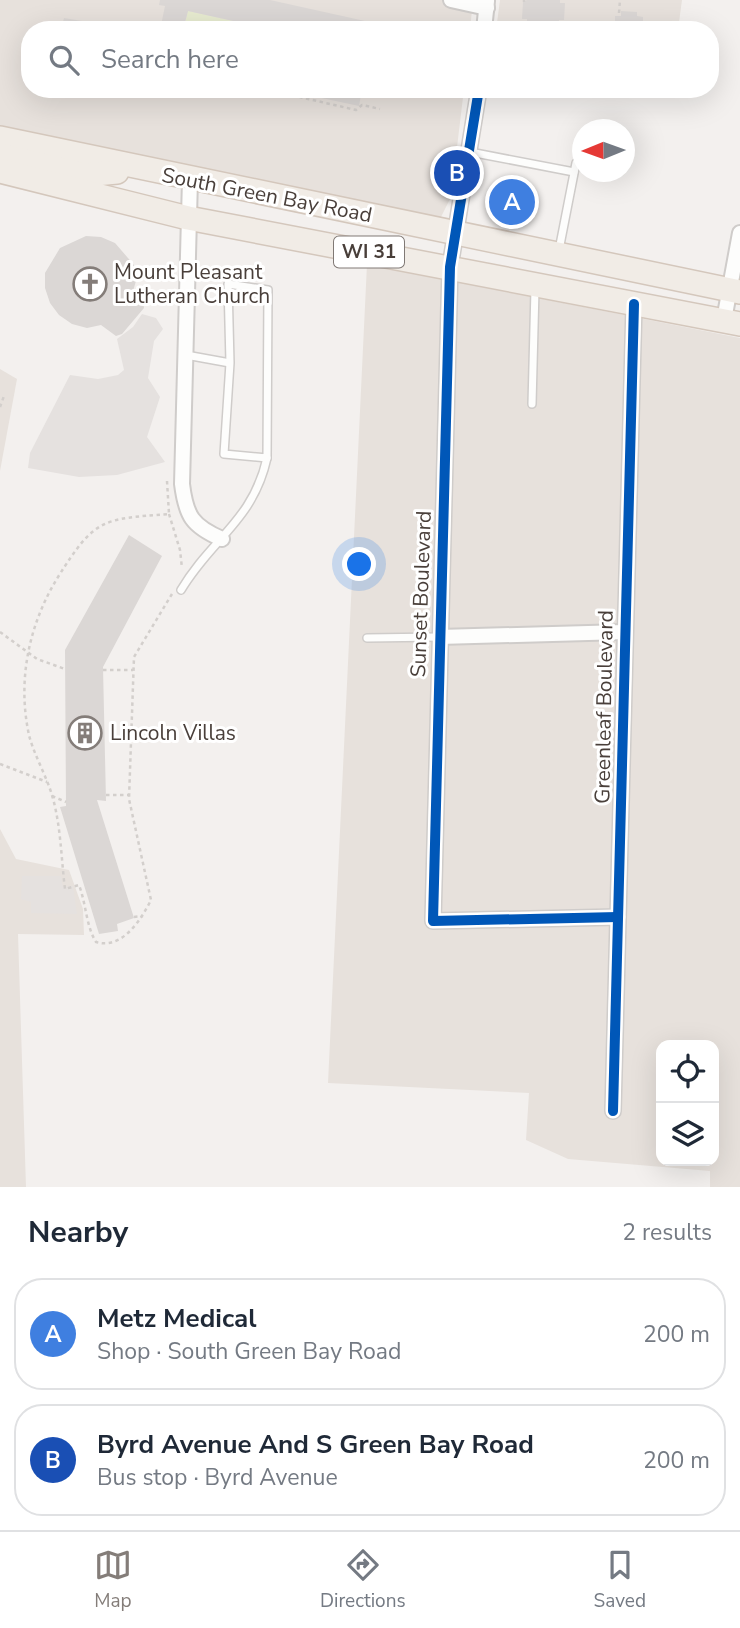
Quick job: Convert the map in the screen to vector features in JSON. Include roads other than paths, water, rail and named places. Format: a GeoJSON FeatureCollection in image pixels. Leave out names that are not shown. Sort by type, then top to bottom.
{"type":"FeatureCollection","features":[{"type":"Feature","properties":{"kind":"main road","name":"South Green Bay Road"},"geometry":{"type":"LineString","coordinates":[[0,138],[735,291]]}},
{"type":"Feature","properties":{"kind":"main road"},"geometry":{"type":"LineString","coordinates":[[0,155],[85,174],[141,169]]}},
{"type":"Feature","properties":{"kind":"main road","name":"South Green Bay Road"},"geometry":{"type":"LineString","coordinates":[[0,171],[188,218],[732,322]]}},
{"type":"Feature","properties":{"kind":"street"},"geometry":{"type":"LineString","coordinates":[[451,0],[487,4]]}},
{"type":"Feature","properties":{"kind":"street","name":"Sunset Boulevard"},"geometry":{"type":"LineString","coordinates":[[478,98],[450,267],[433,921],[618,917]]}},
{"type":"Feature","properties":{"kind":"street"},"geometry":{"type":"LineString","coordinates":[[190,179],[182,484],[185,507],[203,530],[222,539]]}},
{"type":"Feature","properties":{"kind":"street"},"geometry":{"type":"LineString","coordinates":[[732,322],[740,233]]}},
{"type":"Feature","properties":{"kind":"street","name":"Greenleaf Boulevard"},"geometry":{"type":"LineString","coordinates":[[613,1111],[634,303]]}},
{"type":"Feature","properties":{"kind":"street"},"geometry":{"type":"LineString","coordinates":[[439,637],[624,632]]}},
{"type":"Feature","properties":{"kind":"lane"},"geometry":{"type":"LineString","coordinates":[[470,152],[572,172]]}},
{"type":"Feature","properties":{"kind":"lane"},"geometry":{"type":"LineString","coordinates":[[558,254],[572,182]]}},
{"type":"Feature","properties":{"kind":"lane"},"geometry":{"type":"LineString","coordinates":[[178,589],[222,539],[260,486],[267,458],[268,290],[228,284],[230,363],[223,454],[267,458]]}},
{"type":"Feature","properties":{"kind":"lane"},"geometry":{"type":"LineString","coordinates":[[532,404],[535,285]]}},
{"type":"Feature","properties":{"kind":"lane"},"geometry":{"type":"LineString","coordinates":[[185,355],[230,363]]}},
{"type":"Feature","properties":{"kind":"lane"},"geometry":{"type":"LineString","coordinates":[[367,638],[439,637]]}},
{"type":"Feature","properties":{"kind":"place","name":"Byrd Avenue And S Green Bay Road"},"geometry":{"type":"Point","coordinates":[457,173]}},
{"type":"Feature","properties":{"kind":"place","name":"Metz Medical"},"geometry":{"type":"Point","coordinates":[512,202]}},
{"type":"Feature","properties":{"kind":"place","name":"Mount Pleasant Lutheran Church"},"geometry":{"type":"Point","coordinates":[90,284]}},
{"type":"Feature","properties":{"kind":"place","name":"Lincoln Villas"},"geometry":{"type":"Point","coordinates":[85,733]}}]}
